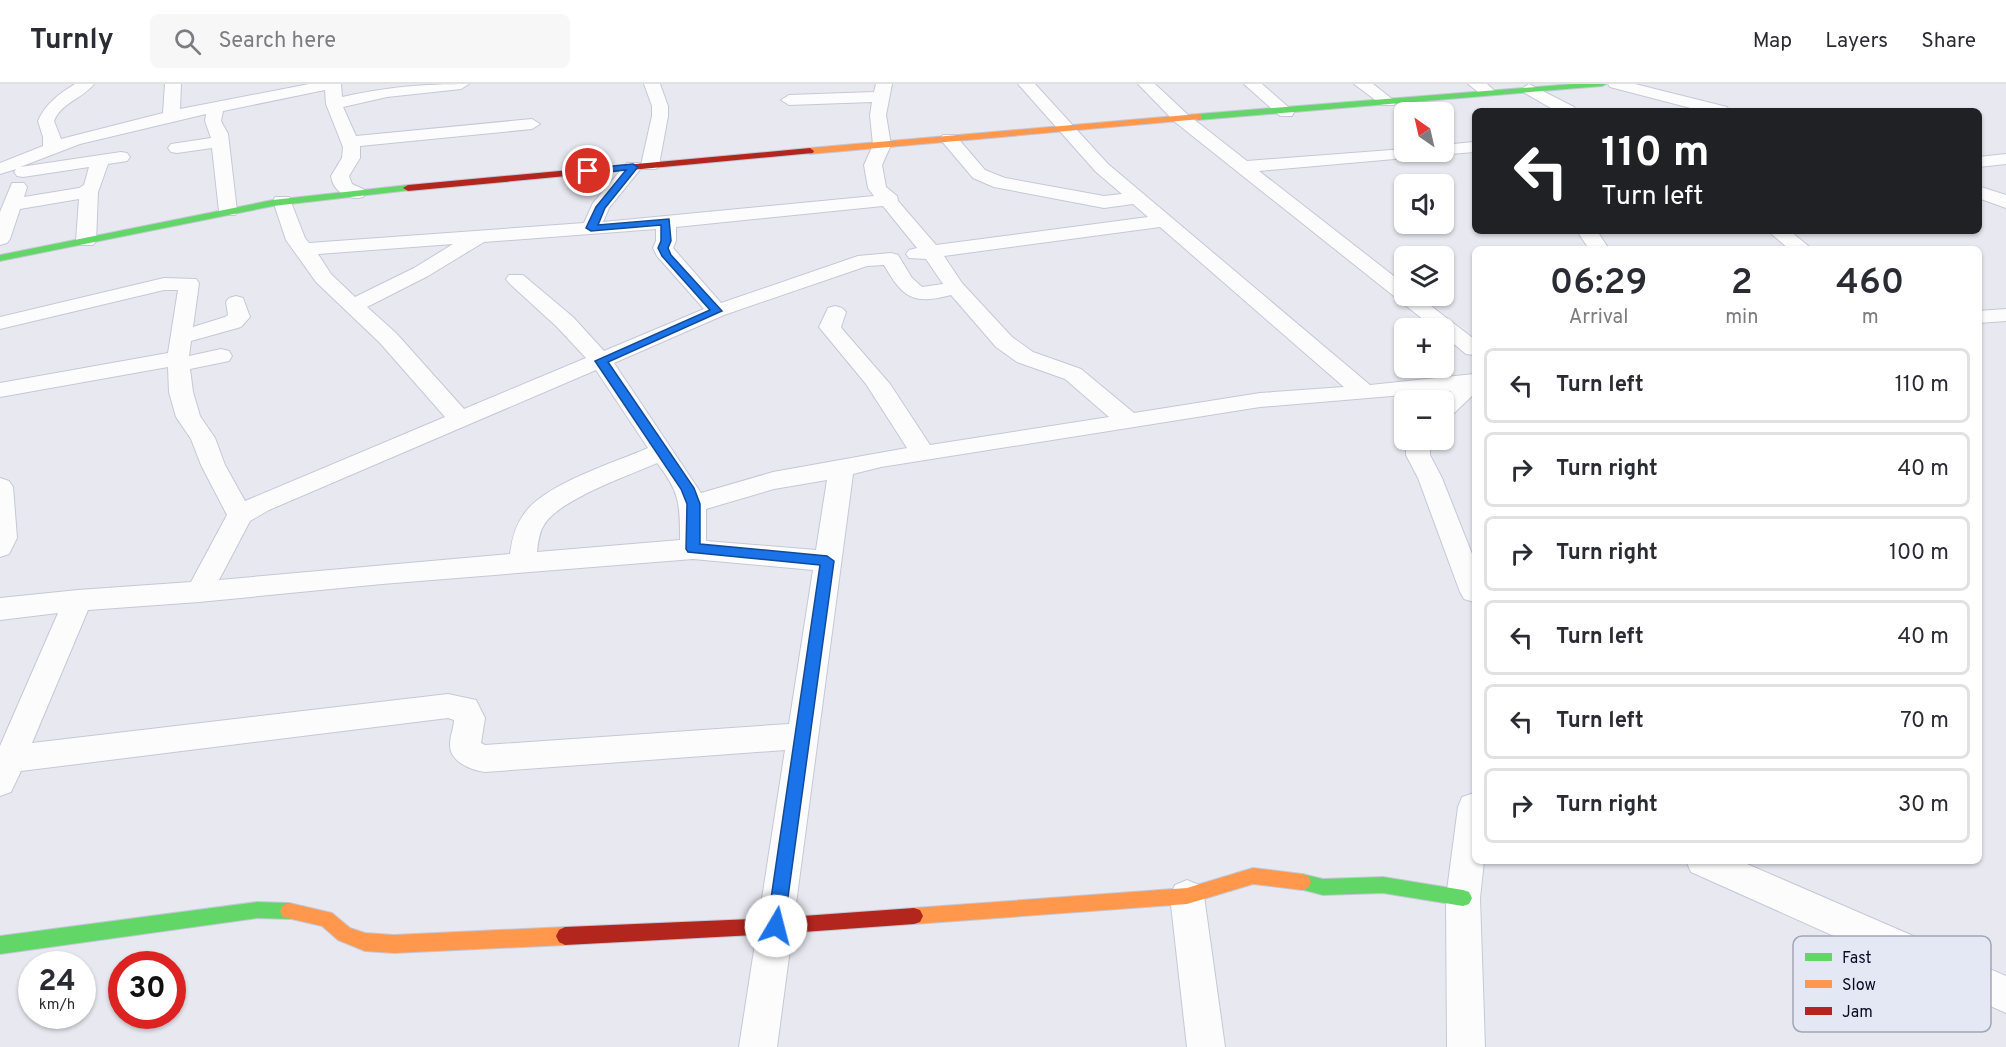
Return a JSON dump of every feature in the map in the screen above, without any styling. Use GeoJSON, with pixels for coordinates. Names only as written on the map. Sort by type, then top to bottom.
{"type":"FeatureCollection","features":[{"type":"Feature","properties":{"kind":"street"},"geometry":{"type":"LineString","coordinates":[[52,150],[52,137],[46,121],[47,116],[57,105],[86,84]]}},
{"type":"Feature","properties":{"kind":"street"},"geometry":{"type":"LineString","coordinates":[[171,116],[173,84]]}},
{"type":"Feature","properties":{"kind":"street"},"geometry":{"type":"LineString","coordinates":[[12,169],[74,140],[171,116],[333,84],[334,104],[350,142],[351,158],[340,177],[341,182],[345,189],[356,193]]}},
{"type":"Feature","properties":{"kind":"street"},"geometry":{"type":"LineString","coordinates":[[334,104],[387,92],[460,84]]}},
{"type":"Feature","properties":{"kind":"street"},"geometry":{"type":"LineString","coordinates":[[591,228],[600,207],[642,166],[660,116],[660,106],[652,84]]}},
{"type":"Feature","properties":{"kind":"street"},"geometry":{"type":"LineString","coordinates":[[1026,84],[1102,168],[1365,392]]}},
{"type":"Feature","properties":{"kind":"street"},"geometry":{"type":"LineString","coordinates":[[1146,84],[1180,118],[1394,286]]}},
{"type":"Feature","properties":{"kind":"street"},"geometry":{"type":"LineString","coordinates":[[1252,84],[1286,112]]}},
{"type":"Feature","properties":{"kind":"street"},"geometry":{"type":"LineString","coordinates":[[1362,84],[1388,102]]}},
{"type":"Feature","properties":{"kind":"street"},"geometry":{"type":"LineString","coordinates":[[0,258],[282,201],[1067,128],[1286,112],[1388,102],[1482,88],[1529,89],[1602,84]]}},
{"type":"Feature","properties":{"kind":"street"},"geometry":{"type":"LineString","coordinates":[[1616,84],[1709,108]]}},
{"type":"Feature","properties":{"kind":"street"},"geometry":{"type":"LineString","coordinates":[[1529,89],[1563,108]]}},
{"type":"Feature","properties":{"kind":"street"},"geometry":{"type":"LineString","coordinates":[[789,100],[883,90],[878,115],[882,145],[873,165],[877,188],[890,200],[955,287],[992,331],[1013,350],[1073,374],[1130,422]]}},
{"type":"Feature","properties":{"kind":"street"},"geometry":{"type":"LineString","coordinates":[[215,108],[213,122],[219,134],[228,211]]}},
{"type":"Feature","properties":{"kind":"street"},"geometry":{"type":"LineString","coordinates":[[350,142],[532,124]]}},
{"type":"Feature","properties":{"kind":"street"},"geometry":{"type":"LineString","coordinates":[[949,139],[979,174],[1000,183],[1104,202],[1137,198]]}},
{"type":"Feature","properties":{"kind":"street"},"geometry":{"type":"LineString","coordinates":[[177,148],[219,142]]}},
{"type":"Feature","properties":{"kind":"street"},"geometry":{"type":"LineString","coordinates":[[1454,149],[1472,147]]}},
{"type":"Feature","properties":{"kind":"street"},"geometry":{"type":"LineString","coordinates":[[1242,167],[1394,155]]}},
{"type":"Feature","properties":{"kind":"street"},"geometry":{"type":"LineString","coordinates":[[12,169],[121,157]]}},
{"type":"Feature","properties":{"kind":"street"},"geometry":{"type":"LineString","coordinates":[[1982,162],[2006,159]]}},
{"type":"Feature","properties":{"kind":"street"},"geometry":{"type":"LineString","coordinates":[[86,241],[89,191],[100,161]]}},
{"type":"Feature","properties":{"kind":"street"},"geometry":{"type":"LineString","coordinates":[[0,239],[13,204],[12,169]]}},
{"type":"Feature","properties":{"kind":"street"},"geometry":{"type":"LineString","coordinates":[[13,204],[89,191]]}},
{"type":"Feature","properties":{"kind":"street"},"geometry":{"type":"LineString","coordinates":[[1982,193],[2006,202]]}},
{"type":"Feature","properties":{"kind":"street"},"geometry":{"type":"LineString","coordinates":[[304,249],[591,228],[890,200]]}},
{"type":"Feature","properties":{"kind":"street"},"geometry":{"type":"LineString","coordinates":[[282,201],[296,240],[323,278],[388,338],[460,418]]}},
{"type":"Feature","properties":{"kind":"street"},"geometry":{"type":"LineString","coordinates":[[666,221],[666,241],[663,248],[667,256],[717,311]]}},
{"type":"Feature","properties":{"kind":"street"},"geometry":{"type":"LineString","coordinates":[[199,592],[240,515],[260,504],[717,311],[865,260],[891,259],[1165,221]]}},
{"type":"Feature","properties":{"kind":"street"},"geometry":{"type":"LineString","coordinates":[[1782,234],[1798,246]]}},
{"type":"Feature","properties":{"kind":"street"},"geometry":{"type":"LineString","coordinates":[[353,306],[421,272],[480,237]]}},
{"type":"Feature","properties":{"kind":"street"},"geometry":{"type":"LineString","coordinates":[[891,259],[909,290],[915,294],[938,292],[955,287]]}},
{"type":"Feature","properties":{"kind":"street"},"geometry":{"type":"LineString","coordinates":[[516,279],[565,322],[601,361],[687,488],[693,504],[693,549]]}},
{"type":"Feature","properties":{"kind":"street"},"geometry":{"type":"LineString","coordinates":[[0,323],[178,282],[189,284],[180,353],[181,392],[188,417],[203,438],[213,465],[240,515]]}},
{"type":"Feature","properties":{"kind":"street"},"geometry":{"type":"LineString","coordinates":[[180,353],[239,317],[236,302]]}},
{"type":"Feature","properties":{"kind":"street"},"geometry":{"type":"LineString","coordinates":[[1419,306],[1472,347]]}},
{"type":"Feature","properties":{"kind":"street"},"geometry":{"type":"LineString","coordinates":[[835,312],[830,327],[834,335],[866,369],[896,408],[923,454]]}},
{"type":"Feature","properties":{"kind":"street"},"geometry":{"type":"LineString","coordinates":[[1982,317],[2006,315]]}},
{"type":"Feature","properties":{"kind":"street"},"geometry":{"type":"LineString","coordinates":[[0,390],[180,353],[221,356]]}},
{"type":"Feature","properties":{"kind":"street"},"geometry":{"type":"LineString","coordinates":[[693,504],[772,481],[841,469],[857,463],[1260,400],[1412,389],[1472,381]]}},
{"type":"Feature","properties":{"kind":"street"},"geometry":{"type":"LineString","coordinates":[[1454,400],[1472,383]]}},
{"type":"Feature","properties":{"kind":"street"},"geometry":{"type":"LineString","coordinates":[[1418,450],[1418,455],[1430,478],[1472,587]]}},
{"type":"Feature","properties":{"kind":"street"},"geometry":{"type":"LineString","coordinates":[[522,564],[527,532],[537,515],[565,496],[662,451]]}},
{"type":"Feature","properties":{"kind":"street"},"geometry":{"type":"LineString","coordinates":[[758,1047],[841,469]]}},
{"type":"Feature","properties":{"kind":"street"},"geometry":{"type":"LineString","coordinates":[[0,487],[1,541]]}},
{"type":"Feature","properties":{"kind":"street"},"geometry":{"type":"LineString","coordinates":[[0,609],[78,600],[199,592],[382,574],[693,549],[827,561]]}},
{"type":"Feature","properties":{"kind":"street"},"geometry":{"type":"LineString","coordinates":[[3,767],[78,600]]}},
{"type":"Feature","properties":{"kind":"street"},"geometry":{"type":"LineString","coordinates":[[3,767],[448,706],[465,709],[470,715],[471,721],[465,746],[468,753],[475,757],[501,758],[802,736]]}},
{"type":"Feature","properties":{"kind":"street"},"geometry":{"type":"LineString","coordinates":[[1466,1047],[1464,898],[1472,825]]}},
{"type":"Feature","properties":{"kind":"street"},"geometry":{"type":"LineString","coordinates":[[1710,864],[1873,936]]}},
{"type":"Feature","properties":{"kind":"street"},"geometry":{"type":"LineString","coordinates":[[0,945],[257,910],[293,911],[326,919],[344,934],[365,942],[394,944],[776,926],[1187,896],[1253,876],[1298,880],[1323,886],[1383,885],[1464,898]]}},
{"type":"Feature","properties":{"kind":"street"},"geometry":{"type":"LineString","coordinates":[[1187,896],[1206,1047]]}},
{"type":"Feature","properties":{"kind":"street"},"geometry":{"type":"LineString","coordinates":[[1991,988],[2006,995]]}},
{"type":"Feature","properties":{"kind":"traffic: fast"},"geometry":{"type":"LineString","coordinates":[[1198,117],[1602,84]]}},
{"type":"Feature","properties":{"kind":"traffic: fast"},"geometry":{"type":"LineString","coordinates":[[0,258],[273,203],[408,188]]}},
{"type":"Feature","properties":{"kind":"traffic: fast"},"geometry":{"type":"LineString","coordinates":[[1302,882],[1323,887],[1383,885],[1463,898]]}},
{"type":"Feature","properties":{"kind":"traffic: fast"},"geometry":{"type":"LineString","coordinates":[[0,945],[257,910],[289,911]]}},
{"type":"Feature","properties":{"kind":"traffic: slow"},"geometry":{"type":"LineString","coordinates":[[810,151],[1198,117]]}},
{"type":"Feature","properties":{"kind":"traffic: slow"},"geometry":{"type":"LineString","coordinates":[[914,916],[1187,896],[1253,876],[1302,882]]}},
{"type":"Feature","properties":{"kind":"traffic: slow"},"geometry":{"type":"LineString","coordinates":[[289,911],[326,919],[344,934],[365,942],[394,944],[565,936]]}},
{"type":"Feature","properties":{"kind":"traffic: jam"},"geometry":{"type":"LineString","coordinates":[[408,188],[810,151]]}},
{"type":"Feature","properties":{"kind":"traffic: jam"},"geometry":{"type":"LineString","coordinates":[[565,936],[775,926],[914,916]]}},
{"type":"Feature","properties":{"kind":"route"},"geometry":{"type":"LineString","coordinates":[[588,171],[633,167],[600,207],[591,228],[666,221],[666,241],[663,248],[667,256],[717,311],[601,361],[687,488],[693,504],[693,549],[827,561],[776,926]]}}]}
